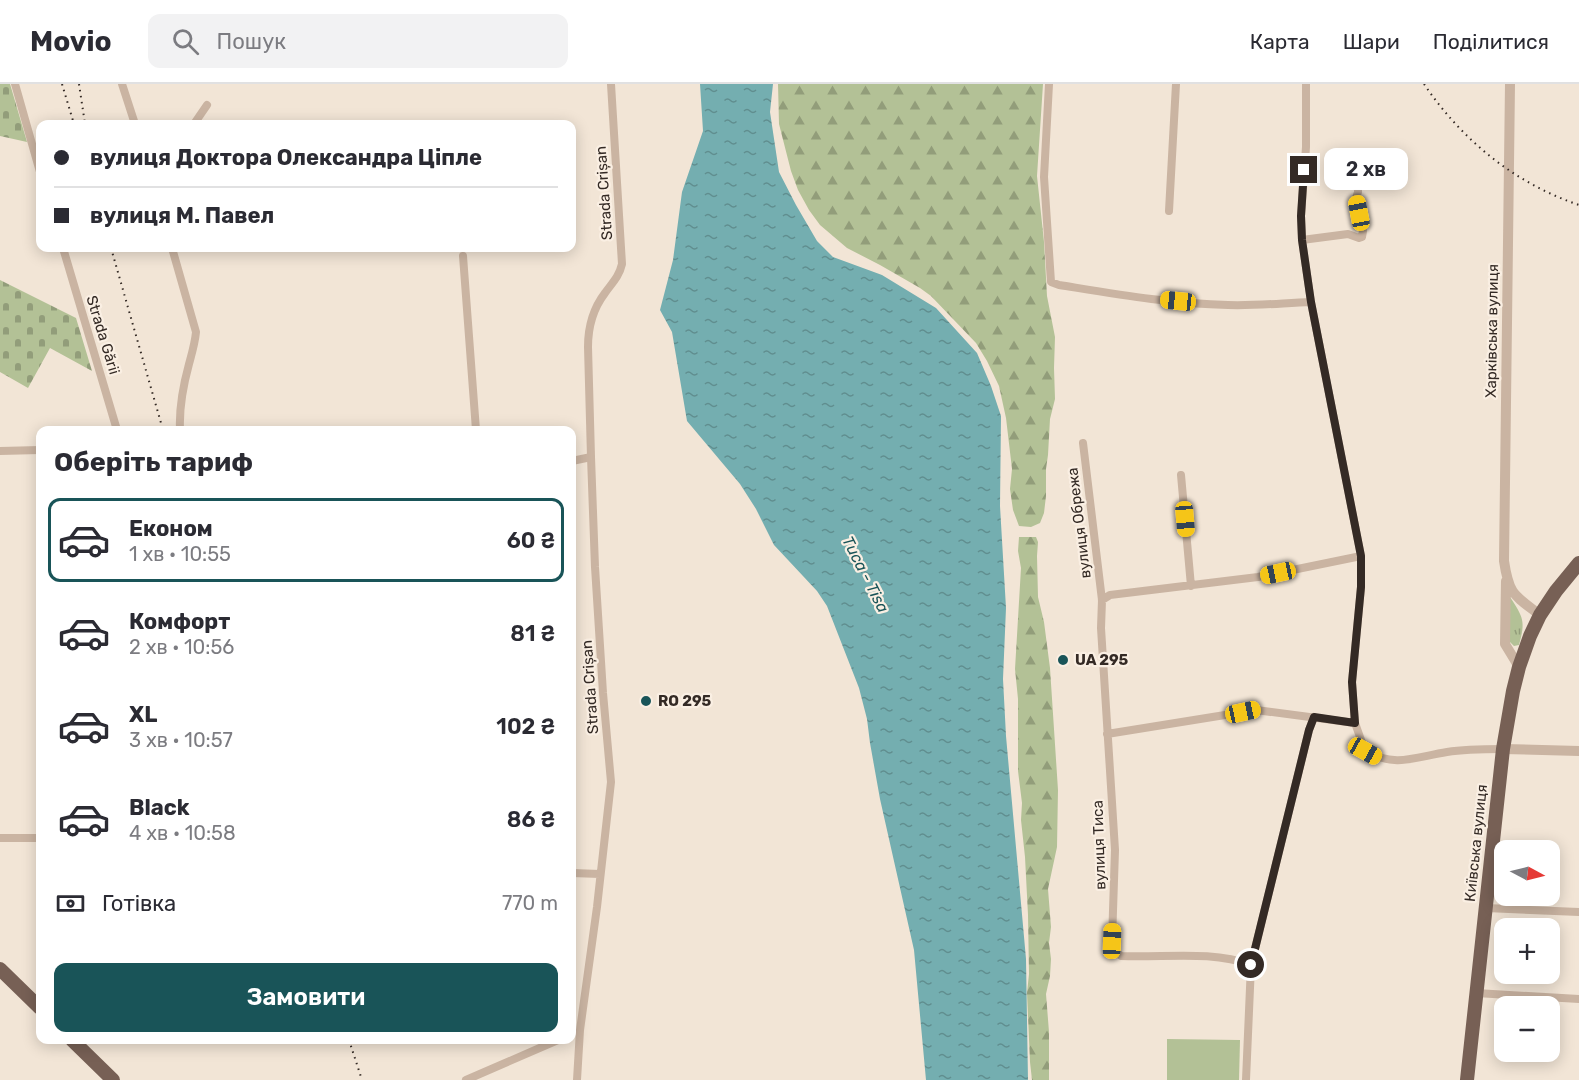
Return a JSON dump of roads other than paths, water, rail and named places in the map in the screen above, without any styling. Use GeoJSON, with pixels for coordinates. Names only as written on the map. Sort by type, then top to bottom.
{"type":"FeatureCollection","features":[{"type":"Feature","properties":{"kind":"main road","name":"Київська вулиця"},"geometry":{"type":"LineString","coordinates":[[1467,1080],[1503,748],[1513,691],[1530,636],[1540,615],[1579,563]]}},
{"type":"Feature","properties":{"kind":"main road"},"geometry":{"type":"LineString","coordinates":[[0,969],[36,1004]]}},
{"type":"Feature","properties":{"kind":"main road"},"geometry":{"type":"LineString","coordinates":[[76,1044],[113,1080]]}},
{"type":"Feature","properties":{"kind":"street"},"geometry":{"type":"LineString","coordinates":[[15,84],[36,158]]}},
{"type":"Feature","properties":{"kind":"street"},"geometry":{"type":"LineString","coordinates":[[122,84],[134,120]]}},
{"type":"Feature","properties":{"kind":"street","name":"Strada Crișan"},"geometry":{"type":"LineString","coordinates":[[577,1080],[576,1032],[609,807],[610,774],[603,693],[591,457],[588,330],[592,316],[616,279],[622,264],[611,84]]}},
{"type":"Feature","properties":{"kind":"street"},"geometry":{"type":"LineString","coordinates":[[1049,84],[1044,177],[1051,282],[1127,296],[1201,304],[1311,302]]}},
{"type":"Feature","properties":{"kind":"street"},"geometry":{"type":"LineString","coordinates":[[1169,211],[1176,84]]}},
{"type":"Feature","properties":{"kind":"street"},"geometry":{"type":"LineString","coordinates":[[1306,84],[1302,240],[1311,302],[1361,556],[1361,587],[1352,682],[1355,723],[1365,751],[1390,760],[1417,759],[1446,752],[1503,748],[1579,751]]}},
{"type":"Feature","properties":{"kind":"street","name":"Харківська вулиця"},"geometry":{"type":"LineString","coordinates":[[1510,84],[1505,644],[1519,667]]}},
{"type":"Feature","properties":{"kind":"street"},"geometry":{"type":"LineString","coordinates":[[197,120],[207,105]]}},
{"type":"Feature","properties":{"kind":"street"},"geometry":{"type":"LineString","coordinates":[[1302,240],[1348,234],[1362,237],[1363,231],[1356,198],[1358,173]]}},
{"type":"Feature","properties":{"kind":"street","name":"Strada Gării"},"geometry":{"type":"LineString","coordinates":[[64,252],[116,426]]}},
{"type":"Feature","properties":{"kind":"street"},"geometry":{"type":"LineString","coordinates":[[173,252],[196,332],[181,401],[180,426]]}},
{"type":"Feature","properties":{"kind":"street"},"geometry":{"type":"LineString","coordinates":[[463,256],[476,426]]}},
{"type":"Feature","properties":{"kind":"street","name":"вулиця Обрежа"},"geometry":{"type":"LineString","coordinates":[[1083,442],[1102,600]]}},
{"type":"Feature","properties":{"kind":"street"},"geometry":{"type":"LineString","coordinates":[[0,451],[36,450]]}},
{"type":"Feature","properties":{"kind":"street"},"geometry":{"type":"LineString","coordinates":[[576,460],[591,457]]}},
{"type":"Feature","properties":{"kind":"street"},"geometry":{"type":"LineString","coordinates":[[1181,475],[1191,586]]}},
{"type":"Feature","properties":{"kind":"street"},"geometry":{"type":"LineString","coordinates":[[1102,600],[1110,595],[1258,577],[1361,556]]}},
{"type":"Feature","properties":{"kind":"street"},"geometry":{"type":"LineString","coordinates":[[1506,578],[1517,598],[1540,615]]}},
{"type":"Feature","properties":{"kind":"street","name":"вулиця Тиса"},"geometry":{"type":"LineString","coordinates":[[1102,600],[1101,628],[1114,850],[1112,941],[1115,951],[1121,956],[1199,956],[1237,960],[1251,965]]}},
{"type":"Feature","properties":{"kind":"street"},"geometry":{"type":"LineString","coordinates":[[1107,734],[1256,710],[1355,723]]}},
{"type":"Feature","properties":{"kind":"street"},"geometry":{"type":"LineString","coordinates":[[1246,1080],[1251,965],[1314,717]]}},
{"type":"Feature","properties":{"kind":"street"},"geometry":{"type":"LineString","coordinates":[[0,838],[36,838]]}},
{"type":"Feature","properties":{"kind":"street"},"geometry":{"type":"LineString","coordinates":[[576,873],[600,874]]}},
{"type":"Feature","properties":{"kind":"street"},"geometry":{"type":"LineString","coordinates":[[1486,908],[1579,912]]}},
{"type":"Feature","properties":{"kind":"street"},"geometry":{"type":"LineString","coordinates":[[1476,993],[1579,999]]}},
{"type":"Feature","properties":{"kind":"street"},"geometry":{"type":"LineString","coordinates":[[466,1080],[549,1044]]}},
{"type":"Feature","properties":{"kind":"water","name":"Тиса - Tisa"},"geometry":{"type":"Polygon","coordinates":[[[700,84],[773,84],[770,112],[779,172],[817,241],[833,257],[882,275],[936,308],[977,353],[1001,416],[1000,506],[1006,608],[1003,679],[1026,959],[1028,1080],[926,1080],[914,950],[880,799],[867,719],[859,688],[827,606],[817,591],[774,545],[756,509],[740,484],[687,421],[672,332],[660,310],[673,260],[682,192],[703,131],[700,84]]]}},
{"type":"Feature","properties":{"kind":"railway"},"geometry":{"type":"LineString","coordinates":[[62,84],[73,120]]}},
{"type":"Feature","properties":{"kind":"railway"},"geometry":{"type":"LineString","coordinates":[[79,84],[84,120]]}},
{"type":"Feature","properties":{"kind":"railway"},"geometry":{"type":"LineString","coordinates":[[1424,84],[1455,123],[1491,157],[1533,185],[1579,205]]}},
{"type":"Feature","properties":{"kind":"railway"},"geometry":{"type":"LineString","coordinates":[[112,252],[162,426]]}},
{"type":"Feature","properties":{"kind":"railway"},"geometry":{"type":"LineString","coordinates":[[350,1044],[362,1080]]}},
{"type":"Feature","properties":{"kind":"place","name":"UA 295"},"geometry":{"type":"Point","coordinates":[1063,660]}},
{"type":"Feature","properties":{"kind":"place","name":"RO 295"},"geometry":{"type":"Point","coordinates":[646,701]}}]}
